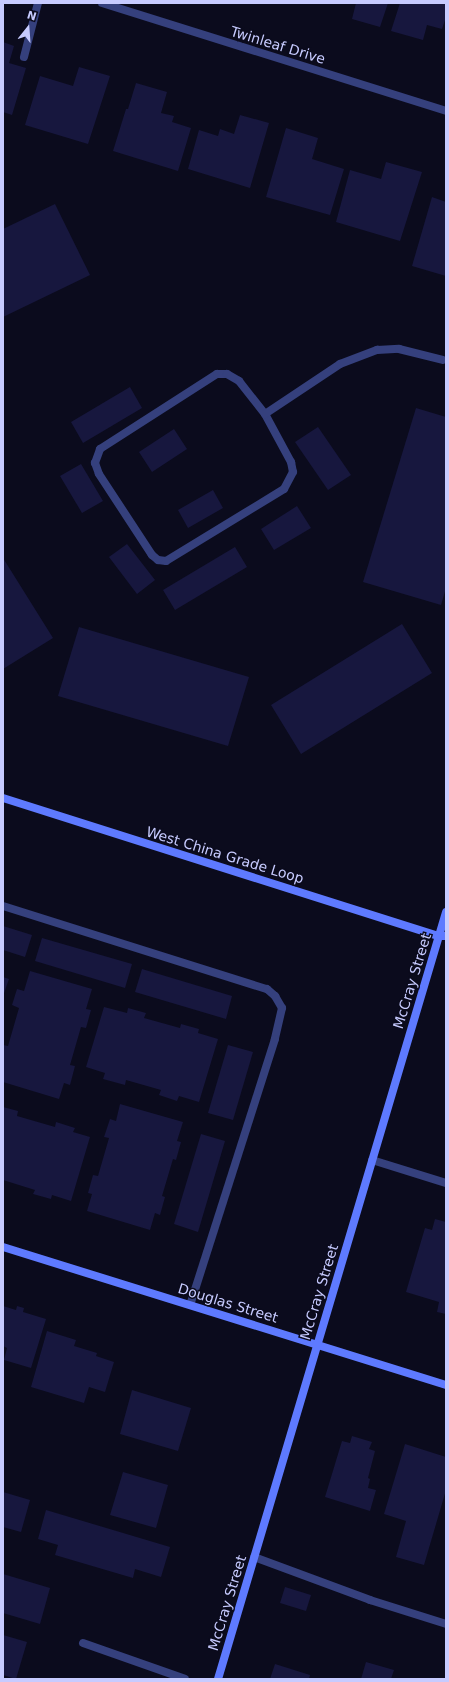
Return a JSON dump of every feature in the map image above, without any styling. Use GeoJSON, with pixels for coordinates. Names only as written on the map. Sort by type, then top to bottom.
{"type":"FeatureCollection","features":[{"type":"Feature","properties":{"kind":"street"},"geometry":{"type":"LineString","coordinates":[[24,57],[38,3]]}},
{"type":"Feature","properties":{"kind":"street","name":"Twinleaf Drive"},"geometry":{"type":"LineString","coordinates":[[102,3],[446,111]]}},
{"type":"Feature","properties":{"kind":"street"},"geometry":{"type":"LineString","coordinates":[[265,414],[340,364],[377,350],[399,349],[445,360]]}},
{"type":"Feature","properties":{"kind":"street"},"geometry":{"type":"LineString","coordinates":[[217,374],[227,374],[239,381],[265,414],[290,462],[293,472],[284,489],[166,561],[158,560],[152,555],[99,474],[95,462],[100,449],[217,374]]}},
{"type":"Feature","properties":{"kind":"street","name":"West China Grade Loop"},"geometry":{"type":"LineString","coordinates":[[3,798],[442,936],[446,942]]}},
{"type":"Feature","properties":{"kind":"street"},"geometry":{"type":"LineString","coordinates":[[3,906],[267,989],[275,996],[282,1008],[275,1038],[190,1305]]}},
{"type":"Feature","properties":{"kind":"street","name":"McCray Street"},"geometry":{"type":"LineString","coordinates":[[218,1679],[372,1160],[442,936],[446,912]]}},
{"type":"Feature","properties":{"kind":"street"},"geometry":{"type":"LineString","coordinates":[[372,1160],[446,1183]]}},
{"type":"Feature","properties":{"kind":"street","name":"Douglas Street"},"geometry":{"type":"LineString","coordinates":[[3,1247],[446,1384]]}},
{"type":"Feature","properties":{"kind":"street"},"geometry":{"type":"LineString","coordinates":[[254,1557],[370,1600],[446,1624]]}},
{"type":"Feature","properties":{"kind":"street"},"geometry":{"type":"LineString","coordinates":[[83,1643],[185,1679]]}},
{"type":"Feature","properties":{"kind":"building"},"geometry":{"type":"Polygon","coordinates":[[[356,3],[388,3],[380,27],[352,19],[356,3]]]}},
{"type":"Feature","properties":{"kind":"building"},"geometry":{"type":"Polygon","coordinates":[[[400,3],[446,3],[446,17],[442,29],[427,25],[423,40],[391,31],[400,3]]]}},
{"type":"Feature","properties":{"kind":"building"},"geometry":{"type":"Polygon","coordinates":[[[3,42],[14,46],[9,63],[26,68],[12,115],[3,112],[3,42]]]}},
{"type":"Feature","properties":{"kind":"building"},"geometry":{"type":"Polygon","coordinates":[[[79,67],[110,76],[88,144],[25,125],[40,76],[73,86],[79,67]]]}},
{"type":"Feature","properties":{"kind":"building"},"geometry":{"type":"Polygon","coordinates":[[[136,83],[167,92],[161,113],[174,116],[172,122],[191,128],[178,171],[113,151],[136,83]]]}},
{"type":"Feature","properties":{"kind":"building"},"geometry":{"type":"Polygon","coordinates":[[[240,115],[269,123],[250,188],[188,169],[199,130],[218,136],[220,129],[234,134],[240,115]]]}},
{"type":"Feature","properties":{"kind":"building"},"geometry":{"type":"Polygon","coordinates":[[[286,128],[318,138],[312,159],[344,169],[330,215],[266,197],[286,128]]]}},
{"type":"Feature","properties":{"kind":"building"},"geometry":{"type":"Polygon","coordinates":[[[386,162],[422,172],[400,241],[336,222],[350,170],[381,179],[386,162]]]}},
{"type":"Feature","properties":{"kind":"building"},"geometry":{"type":"Polygon","coordinates":[[[432,197],[446,202],[446,276],[412,266],[432,197]]]}},
{"type":"Feature","properties":{"kind":"building"},"geometry":{"type":"Polygon","coordinates":[[[55,204],[90,275],[3,317],[3,229],[55,204]]]}},
{"type":"Feature","properties":{"kind":"building"},"geometry":{"type":"Polygon","coordinates":[[[130,387],[142,408],[83,443],[71,422],[130,387]]]}},
{"type":"Feature","properties":{"kind":"building"},"geometry":{"type":"Polygon","coordinates":[[[416,408],[446,417],[446,588],[441,605],[363,582],[416,408]]]}},
{"type":"Feature","properties":{"kind":"building"},"geometry":{"type":"Polygon","coordinates":[[[318,427],[351,475],[328,490],[295,442],[318,427]]]}},
{"type":"Feature","properties":{"kind":"building"},"geometry":{"type":"Polygon","coordinates":[[[174,429],[187,449],[152,472],[139,452],[174,429]]]}},
{"type":"Feature","properties":{"kind":"building"},"geometry":{"type":"Polygon","coordinates":[[[81,464],[103,501],[82,513],[60,476],[81,464]]]}},
{"type":"Feature","properties":{"kind":"building"},"geometry":{"type":"Polygon","coordinates":[[[213,490],[223,508],[188,528],[178,510],[213,490]]]}},
{"type":"Feature","properties":{"kind":"building"},"geometry":{"type":"Polygon","coordinates":[[[297,506],[311,528],[274,550],[261,529],[297,506]]]}},
{"type":"Feature","properties":{"kind":"building"},"geometry":{"type":"Polygon","coordinates":[[[127,544],[155,580],[137,594],[109,557],[127,544]]]}},
{"type":"Feature","properties":{"kind":"building"},"geometry":{"type":"Polygon","coordinates":[[[235,547],[247,567],[175,610],[163,590],[235,547]]]}},
{"type":"Feature","properties":{"kind":"building"},"geometry":{"type":"Polygon","coordinates":[[[3,558],[53,638],[3,669],[3,558]]]}},
{"type":"Feature","properties":{"kind":"building"},"geometry":{"type":"Polygon","coordinates":[[[402,624],[432,673],[301,754],[271,705],[402,624]]]}},
{"type":"Feature","properties":{"kind":"building"},"geometry":{"type":"Polygon","coordinates":[[[79,627],[249,677],[228,746],[58,696],[79,627]]]}},
{"type":"Feature","properties":{"kind":"building"},"geometry":{"type":"Polygon","coordinates":[[[3,926],[32,935],[25,957],[3,950],[3,926]]]}},
{"type":"Feature","properties":{"kind":"building"},"geometry":{"type":"Polygon","coordinates":[[[42,938],[132,964],[125,988],[35,961],[42,938]]]}},
{"type":"Feature","properties":{"kind":"building"},"geometry":{"type":"Polygon","coordinates":[[[142,969],[232,996],[226,1019],[135,992],[142,969]]]}},
{"type":"Feature","properties":{"kind":"building"},"geometry":{"type":"Polygon","coordinates":[[[30,971],[92,989],[86,1009],[91,1010],[86,1028],[81,1027],[70,1065],[75,1066],[70,1085],[64,1083],[59,1099],[3,1082],[3,1045],[8,1046],[19,1008],[12,1005],[17,989],[24,991],[30,971]]]}},
{"type":"Feature","properties":{"kind":"building"},"geometry":{"type":"Polygon","coordinates":[[[3,977],[9,979],[3,996],[3,977]]]}},
{"type":"Feature","properties":{"kind":"building"},"geometry":{"type":"Polygon","coordinates":[[[104,1007],[127,1013],[128,1008],[146,1013],[144,1018],[180,1028],[181,1024],[199,1029],[198,1033],[218,1039],[199,1102],[179,1096],[177,1101],[159,1095],[161,1090],[126,1080],[125,1085],[103,1079],[105,1073],[86,1067],[104,1007]]]}},
{"type":"Feature","properties":{"kind":"building"},"geometry":{"type":"Polygon","coordinates":[[[228,1045],[253,1052],[233,1120],[208,1113],[228,1045]]]}},
{"type":"Feature","properties":{"kind":"building"},"geometry":{"type":"Polygon","coordinates":[[[120,1104],[183,1122],[177,1141],[181,1142],[176,1160],[173,1159],[162,1196],[165,1197],[160,1215],[155,1213],[150,1230],[87,1211],[92,1194],[88,1193],[93,1175],[98,1176],[109,1138],[104,1137],[110,1119],[116,1121],[120,1104]]]}},
{"type":"Feature","properties":{"kind":"building"},"geometry":{"type":"Polygon","coordinates":[[[3,1107],[18,1111],[17,1116],[55,1127],[56,1122],[75,1128],[73,1132],[90,1137],[71,1201],[52,1195],[51,1199],[33,1194],[35,1190],[3,1180],[3,1107]]]}},
{"type":"Feature","properties":{"kind":"building"},"geometry":{"type":"Polygon","coordinates":[[[201,1134],[225,1141],[198,1232],[174,1224],[201,1134]]]}},
{"type":"Feature","properties":{"kind":"building"},"geometry":{"type":"Polygon","coordinates":[[[435,1219],[446,1222],[446,1314],[437,1312],[439,1302],[406,1292],[425,1228],[432,1230],[435,1219]]]}},
{"type":"Feature","properties":{"kind":"building"},"geometry":{"type":"Polygon","coordinates":[[[3,1306],[16,1310],[17,1306],[24,1308],[23,1312],[46,1319],[31,1368],[4,1360],[7,1348],[3,1346],[3,1306]]]}},
{"type":"Feature","properties":{"kind":"building"},"geometry":{"type":"Polygon","coordinates":[[[47,1331],[76,1340],[74,1346],[97,1353],[96,1356],[114,1362],[105,1392],[89,1387],[84,1403],[31,1387],[47,1331]]]}},
{"type":"Feature","properties":{"kind":"building"},"geometry":{"type":"Polygon","coordinates":[[[132,1390],[191,1408],[178,1451],[120,1434],[132,1390]]]}},
{"type":"Feature","properties":{"kind":"building"},"geometry":{"type":"Polygon","coordinates":[[[352,1436],[372,1442],[369,1449],[375,1451],[368,1478],[370,1479],[368,1488],[376,1490],[370,1511],[325,1497],[342,1441],[350,1443],[352,1436]]]}},
{"type":"Feature","properties":{"kind":"building"},"geometry":{"type":"Polygon","coordinates":[[[405,1444],[446,1457],[446,1490],[424,1565],[396,1557],[406,1521],[384,1514],[405,1444]]]}},
{"type":"Feature","properties":{"kind":"building"},"geometry":{"type":"Polygon","coordinates":[[[123,1472],[168,1485],[156,1528],[110,1515],[123,1472]]]}},
{"type":"Feature","properties":{"kind":"building"},"geometry":{"type":"Polygon","coordinates":[[[3,1492],[30,1500],[21,1532],[3,1527],[3,1492]]]}},
{"type":"Feature","properties":{"kind":"building"},"geometry":{"type":"Polygon","coordinates":[[[46,1510],[170,1547],[161,1577],[135,1569],[133,1578],[55,1555],[58,1545],[38,1539],[46,1510]]]}},
{"type":"Feature","properties":{"kind":"building"},"geometry":{"type":"Polygon","coordinates":[[[3,1574],[50,1588],[40,1624],[3,1613],[3,1574]]]}},
{"type":"Feature","properties":{"kind":"building"},"geometry":{"type":"Polygon","coordinates":[[[285,1587],[311,1595],[306,1611],[280,1603],[285,1587]]]}},
{"type":"Feature","properties":{"kind":"building"},"geometry":{"type":"Polygon","coordinates":[[[3,1635],[27,1642],[16,1679],[3,1675],[3,1635]]]}},
{"type":"Feature","properties":{"kind":"building"},"geometry":{"type":"Polygon","coordinates":[[[366,1662],[394,1670],[391,1679],[361,1679],[366,1662]]]}},
{"type":"Feature","properties":{"kind":"building"},"geometry":{"type":"Polygon","coordinates":[[[275,1664],[310,1675],[309,1679],[270,1679],[275,1664]]]}}]}
